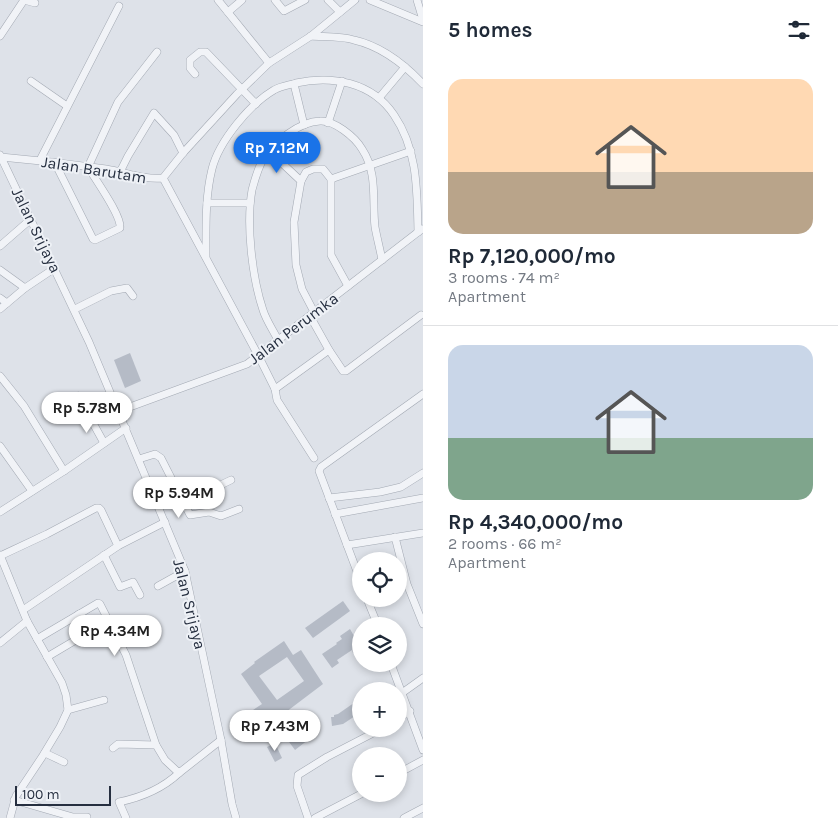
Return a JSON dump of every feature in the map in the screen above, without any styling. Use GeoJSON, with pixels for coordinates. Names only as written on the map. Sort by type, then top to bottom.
{"type":"FeatureCollection","features":[{"type":"Feature","properties":{"kind":"street"},"geometry":{"type":"LineString","coordinates":[[0,36],[24,0],[35,3]]}},
{"type":"Feature","properties":{"kind":"street"},"geometry":{"type":"LineString","coordinates":[[218,0],[269,63]]}},
{"type":"Feature","properties":{"kind":"street"},"geometry":{"type":"LineString","coordinates":[[228,12],[242,0]]}},
{"type":"Feature","properties":{"kind":"street"},"geometry":{"type":"LineString","coordinates":[[275,0],[284,12],[305,0]]}},
{"type":"Feature","properties":{"kind":"street"},"geometry":{"type":"LineString","coordinates":[[328,0],[340,12]]}},
{"type":"Feature","properties":{"kind":"street","name":"Jalan Barutam"},"geometry":{"type":"LineString","coordinates":[[1,156],[88,167],[154,179],[163,178],[183,153],[242,89],[269,63],[311,36],[355,0]]}},
{"type":"Feature","properties":{"kind":"street"},"geometry":{"type":"LineString","coordinates":[[370,0],[423,21]]}},
{"type":"Feature","properties":{"kind":"street"},"geometry":{"type":"LineString","coordinates":[[417,0],[423,21]]}},
{"type":"Feature","properties":{"kind":"street"},"geometry":{"type":"LineString","coordinates":[[40,160],[119,6]]}},
{"type":"Feature","properties":{"kind":"street"},"geometry":{"type":"LineString","coordinates":[[311,36],[352,39],[370,44],[405,67],[423,84]]}},
{"type":"Feature","properties":{"kind":"street"},"geometry":{"type":"LineString","coordinates":[[55,164],[93,239],[95,240],[120,228],[108,199],[88,167],[118,102],[157,52]]}},
{"type":"Feature","properties":{"kind":"street"},"geometry":{"type":"LineString","coordinates":[[195,74],[190,68],[190,60],[200,52],[206,52],[256,104]]}},
{"type":"Feature","properties":{"kind":"street"},"geometry":{"type":"LineString","coordinates":[[379,98],[405,67]]}},
{"type":"Feature","properties":{"kind":"street"},"geometry":{"type":"LineString","coordinates":[[206,256],[207,203],[212,168],[220,148],[234,128],[256,104],[275,89],[318,80],[342,81],[362,87],[379,98],[393,113],[403,130],[411,150],[416,176],[421,230]]}},
{"type":"Feature","properties":{"kind":"street"},"geometry":{"type":"LineString","coordinates":[[31,81],[67,106]]}},
{"type":"Feature","properties":{"kind":"street"},"geometry":{"type":"LineString","coordinates":[[328,122],[342,81]]}},
{"type":"Feature","properties":{"kind":"street"},"geometry":{"type":"LineString","coordinates":[[294,84],[304,125]]}},
{"type":"Feature","properties":{"kind":"street"},"geometry":{"type":"LineString","coordinates":[[120,172],[154,113],[174,135],[183,153]]}},
{"type":"Feature","properties":{"kind":"street"},"geometry":{"type":"LineString","coordinates":[[278,340],[264,312],[255,282],[250,203],[257,174],[263,160],[269,151],[288,135],[304,125],[320,121],[328,122],[341,128],[351,136],[363,150],[373,177],[375,226],[382,260]]}},
{"type":"Feature","properties":{"kind":"street"},"geometry":{"type":"LineString","coordinates":[[331,180],[411,150]]}},
{"type":"Feature","properties":{"kind":"street"},"geometry":{"type":"LineString","coordinates":[[269,151],[301,181]]}},
{"type":"Feature","properties":{"kind":"street","name":"Jalan Srijaya"},"geometry":{"type":"LineString","coordinates":[[1,156],[75,309],[120,411],[185,571],[236,818]]}},
{"type":"Feature","properties":{"kind":"street"},"geometry":{"type":"LineString","coordinates":[[348,286],[331,255],[331,180],[326,171],[320,168],[313,169],[306,172],[301,181],[294,222],[296,265],[302,289],[312,314],[329,350],[343,371],[346,371],[421,315]]}},
{"type":"Feature","properties":{"kind":"street"},"geometry":{"type":"LineString","coordinates":[[163,178],[258,355],[275,389],[277,400],[314,458]]}},
{"type":"Feature","properties":{"kind":"street"},"geometry":{"type":"LineString","coordinates":[[207,203],[250,203]]}},
{"type":"Feature","properties":{"kind":"street"},"geometry":{"type":"LineString","coordinates":[[0,246],[31,219]]}},
{"type":"Feature","properties":{"kind":"street","name":"Jalan Perumka"},"geometry":{"type":"LineString","coordinates":[[120,411],[247,364],[421,230]]}},
{"type":"Feature","properties":{"kind":"street"},"geometry":{"type":"LineString","coordinates":[[0,309],[55,268]]}},
{"type":"Feature","properties":{"kind":"street"},"geometry":{"type":"LineString","coordinates":[[0,270],[26,288]]}},
{"type":"Feature","properties":{"kind":"street"},"geometry":{"type":"LineString","coordinates":[[75,309],[118,289],[127,288],[133,296]]}},
{"type":"Feature","properties":{"kind":"street"},"geometry":{"type":"LineString","coordinates":[[0,298],[7,303]]}},
{"type":"Feature","properties":{"kind":"street"},"geometry":{"type":"LineString","coordinates":[[275,389],[329,350]]}},
{"type":"Feature","properties":{"kind":"street"},"geometry":{"type":"LineString","coordinates":[[0,376],[24,406],[64,471]]}},
{"type":"Feature","properties":{"kind":"street"},"geometry":{"type":"LineString","coordinates":[[352,558],[319,472],[321,467],[423,394]]}},
{"type":"Feature","properties":{"kind":"street"},"geometry":{"type":"LineString","coordinates":[[78,396],[104,442]]}},
{"type":"Feature","properties":{"kind":"street"},"geometry":{"type":"LineString","coordinates":[[416,399],[423,405]]}},
{"type":"Feature","properties":{"kind":"street"},"geometry":{"type":"LineString","coordinates":[[0,512],[126,428]]}},
{"type":"Feature","properties":{"kind":"street"},"geometry":{"type":"LineString","coordinates":[[0,446],[32,491]]}},
{"type":"Feature","properties":{"kind":"street"},"geometry":{"type":"LineString","coordinates":[[139,459],[151,455],[158,456],[187,511],[191,515],[207,512],[221,516],[239,509]]}},
{"type":"Feature","properties":{"kind":"street"},"geometry":{"type":"LineString","coordinates":[[329,498],[401,488],[423,473]]}},
{"type":"Feature","properties":{"kind":"street"},"geometry":{"type":"LineString","coordinates":[[183,503],[230,480]]}},
{"type":"Feature","properties":{"kind":"street"},"geometry":{"type":"LineString","coordinates":[[335,514],[423,498]]}},
{"type":"Feature","properties":{"kind":"street"},"geometry":{"type":"LineString","coordinates":[[10,818],[14,800],[45,753],[68,710],[62,683],[27,621],[0,556],[96,508],[101,510],[118,546]]}},
{"type":"Feature","properties":{"kind":"street"},"geometry":{"type":"LineString","coordinates":[[23,610],[118,546],[165,522]]}},
{"type":"Feature","properties":{"kind":"street"},"geometry":{"type":"LineString","coordinates":[[347,545],[423,534]]}},
{"type":"Feature","properties":{"kind":"street"},"geometry":{"type":"LineString","coordinates":[[395,537],[407,584],[423,624]]}},
{"type":"Feature","properties":{"kind":"street"},"geometry":{"type":"LineString","coordinates":[[104,555],[120,587],[133,582],[140,595]]}},
{"type":"Feature","properties":{"kind":"street"},"geometry":{"type":"LineString","coordinates":[[158,586],[185,571]]}},
{"type":"Feature","properties":{"kind":"street"},"geometry":{"type":"LineString","coordinates":[[37,639],[98,603],[100,604],[126,656],[156,745],[165,760],[179,773]]}},
{"type":"Feature","properties":{"kind":"street"},"geometry":{"type":"LineString","coordinates":[[79,614],[92,636]]}},
{"type":"Feature","properties":{"kind":"street"},"geometry":{"type":"LineString","coordinates":[[0,643],[27,621]]}},
{"type":"Feature","properties":{"kind":"street"},"geometry":{"type":"LineString","coordinates":[[47,657],[74,641]]}},
{"type":"Feature","properties":{"kind":"street"},"geometry":{"type":"LineString","coordinates":[[407,690],[423,678]]}},
{"type":"Feature","properties":{"kind":"street"},"geometry":{"type":"LineString","coordinates":[[68,710],[104,700]]}},
{"type":"Feature","properties":{"kind":"street"},"geometry":{"type":"LineString","coordinates":[[407,705],[423,750]]}},
{"type":"Feature","properties":{"kind":"street"},"geometry":{"type":"LineString","coordinates":[[308,818],[298,786],[298,774],[365,737]]}},
{"type":"Feature","properties":{"kind":"street"},"geometry":{"type":"LineString","coordinates":[[126,818],[120,802],[156,790],[167,784],[221,740]]}},
{"type":"Feature","properties":{"kind":"street"},"geometry":{"type":"LineString","coordinates":[[113,748],[118,744],[156,745]]}},
{"type":"Feature","properties":{"kind":"street"},"geometry":{"type":"LineString","coordinates":[[45,753],[64,762]]}},
{"type":"Feature","properties":{"kind":"street"},"geometry":{"type":"LineString","coordinates":[[407,769],[423,760]]}},
{"type":"Feature","properties":{"kind":"street"},"geometry":{"type":"LineString","coordinates":[[316,818],[352,799]]}},
{"type":"Feature","properties":{"kind":"street"},"geometry":{"type":"LineString","coordinates":[[14,800],[73,817],[86,817]]}},
{"type":"Feature","properties":{"kind":"street"},"geometry":{"type":"LineString","coordinates":[[404,818],[423,808]]}},
{"type":"Feature","properties":{"kind":"building"},"geometry":{"type":"Polygon","coordinates":[[[130,353],[141,381],[125,388],[114,360],[130,353]]]}},
{"type":"Feature","properties":{"kind":"building"},"geometry":{"type":"Polygon","coordinates":[[[343,601],[350,611],[313,638],[305,628],[343,601]]]}},
{"type":"Feature","properties":{"kind":"building"},"geometry":{"type":"Polygon","coordinates":[[[350,629],[352,632],[352,650],[337,660],[339,663],[332,668],[322,654],[342,639],[340,636],[350,629]]]}},
{"type":"Feature","properties":{"kind":"building"},"geometry":{"type":"Polygon","coordinates":[[[284,641],[293,655],[301,650],[323,684],[286,712],[294,723],[303,715],[317,733],[295,750],[278,727],[263,737],[258,731],[255,734],[246,721],[250,718],[247,714],[262,704],[241,674],[254,662],[284,641]],[[287,657],[259,676],[277,700],[304,681],[287,657]]]}},
{"type":"Feature","properties":{"kind":"building"},"geometry":{"type":"Polygon","coordinates":[[[352,704],[352,718],[343,724],[332,726],[331,717],[352,704]]]}},
{"type":"Feature","properties":{"kind":"building"},"geometry":{"type":"Polygon","coordinates":[[[275,743],[282,758],[275,762],[267,747],[275,743]]]}}]}
